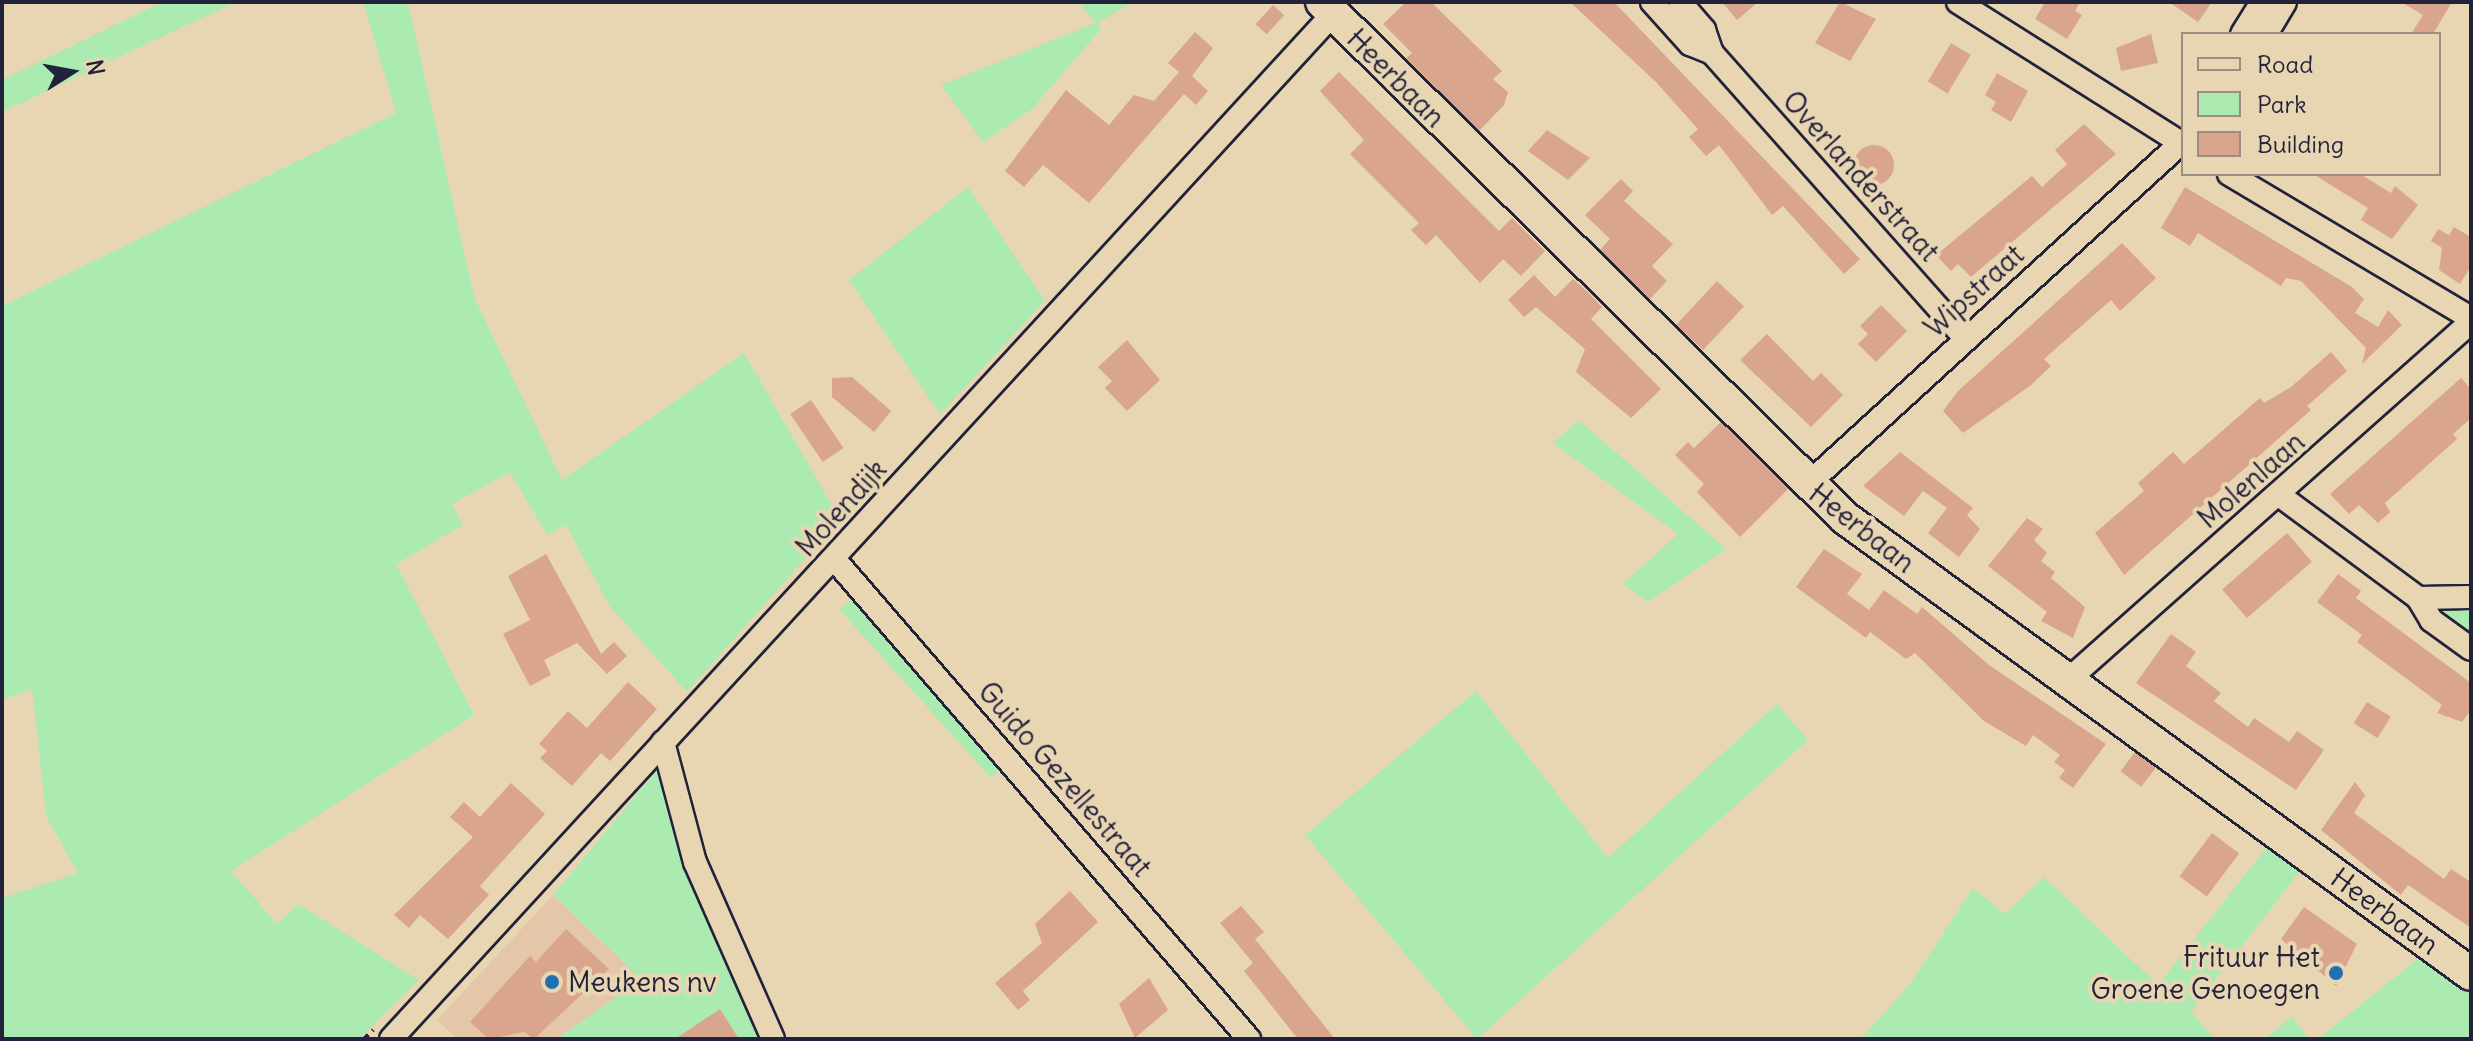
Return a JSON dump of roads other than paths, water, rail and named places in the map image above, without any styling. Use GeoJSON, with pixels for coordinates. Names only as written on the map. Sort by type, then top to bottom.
{"type":"FeatureCollection","features":[{"type":"Feature","properties":{"kind":"street","name":"Overlanderstraat"},"geometry":{"type":"LineString","coordinates":[[1652,2],[1690,44],[1712,53]]}},
{"type":"Feature","properties":{"kind":"street","name":"Overlanderstraat"},"geometry":{"type":"LineString","coordinates":[[1680,2],[1704,30],[1712,53],[1965,338]]}},
{"type":"Feature","properties":{"kind":"street"},"geometry":{"type":"LineString","coordinates":[[1958,2],[2181,139]]}},
{"type":"Feature","properties":{"kind":"street"},"geometry":{"type":"LineString","coordinates":[[2243,32],[2262,2]]}},
{"type":"Feature","properties":{"kind":"street"},"geometry":{"type":"LineString","coordinates":[[2267,32],[2285,2]]}},
{"type":"Feature","properties":{"kind":"street","name":"Heerbaan"},"geometry":{"type":"LineString","coordinates":[[1327,8],[1807,485],[2471,974]]}},
{"type":"Feature","properties":{"kind":"street","name":"Molendijk"},"geometry":{"type":"LineString","coordinates":[[391,1039],[663,742],[835,560],[1327,8]]}},
{"type":"Feature","properties":{"kind":"street","name":"Wipstraat"},"geometry":{"type":"LineString","coordinates":[[1807,485],[2181,139]]}},
{"type":"Feature","properties":{"kind":"street"},"geometry":{"type":"LineString","coordinates":[[2232,176],[2471,320]]}},
{"type":"Feature","properties":{"kind":"street","name":"Molenlaan"},"geometry":{"type":"LineString","coordinates":[[2068,680],[2279,495],[2471,320]]}},
{"type":"Feature","properties":{"kind":"street"},"geometry":{"type":"LineString","coordinates":[[2279,495],[2418,598],[2431,620],[2471,649]]}},
{"type":"Feature","properties":{"kind":"street","name":"Guido Gezellestraat"},"geometry":{"type":"LineString","coordinates":[[835,560],[1249,1039]]}},
{"type":"Feature","properties":{"kind":"street"},"geometry":{"type":"LineString","coordinates":[[2418,598],[2471,597]]}},
{"type":"Feature","properties":{"kind":"street"},"geometry":{"type":"LineString","coordinates":[[663,742],[695,862],[773,1039]]}},
{"type":"Feature","properties":{"kind":"place","name":"Frituur Het Groene Genoegen"},"geometry":{"type":"Point","coordinates":[2336,973]}},
{"type":"Feature","properties":{"kind":"place","name":"Meukens nv"},"geometry":{"type":"Point","coordinates":[552,982]}}]}
